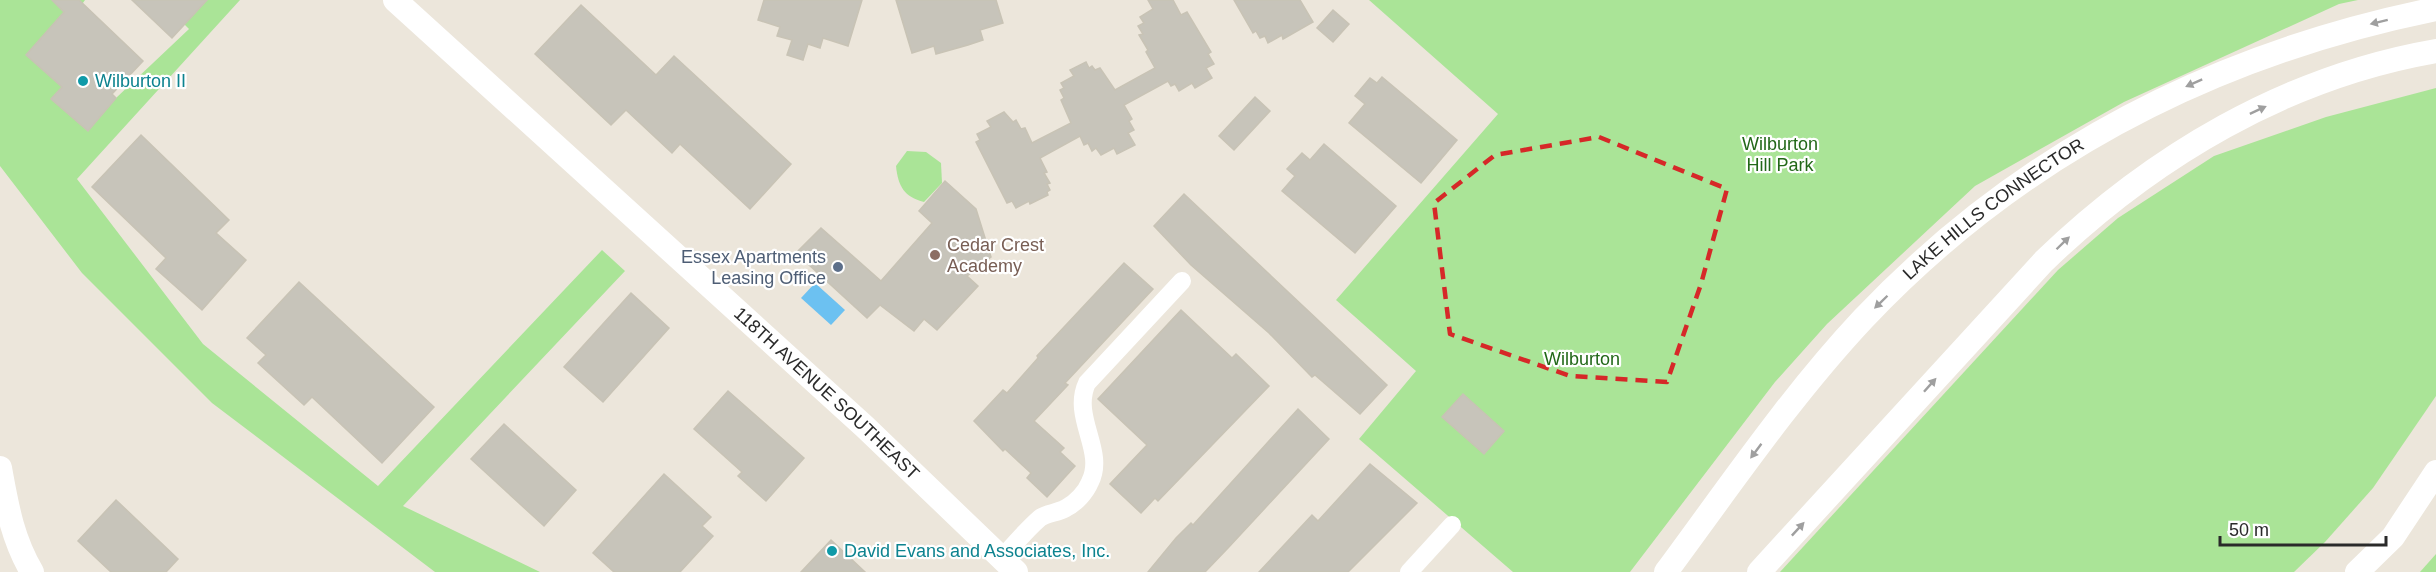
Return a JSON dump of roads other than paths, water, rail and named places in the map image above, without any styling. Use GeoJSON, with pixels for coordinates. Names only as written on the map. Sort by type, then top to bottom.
{"type":"FeatureCollection","features":[{"type":"Feature","properties":{"kind":"main road","name":"118TH AVENUE SOUTHEAST"},"geometry":{"type":"LineString","coordinates":[[395,0],[865,427],[1009,565]]}},
{"type":"Feature","properties":{"kind":"main road","name":"LAKE HILLS CONNECTOR"},"geometry":{"type":"LineString","coordinates":[[1666,572],[1794,400],[1863,319],[1928,256],[2003,196],[2090,138],[2156,101],[2200,80],[2298,44],[2436,9]]}},
{"type":"Feature","properties":{"kind":"main road"},"geometry":{"type":"LineString","coordinates":[[1758,572],[2044,261],[2086,220],[2127,187],[2187,147],[2280,99],[2342,75],[2399,57],[2434,52]]}},
{"type":"Feature","properties":{"kind":"main road"},"geometry":{"type":"LineString","coordinates":[[0,468],[9,522],[17,546],[32,572]]}},
{"type":"Feature","properties":{"kind":"main road"},"geometry":{"type":"LineString","coordinates":[[2357,572],[2393,537],[2436,472]]}},
{"type":"Feature","properties":{"kind":"main road"},"geometry":{"type":"LineString","coordinates":[[0,550],[23,572]]}},
{"type":"Feature","properties":{"kind":"street"},"geometry":{"type":"LineString","coordinates":[[1009,565],[1041,517],[1066,508],[1082,495],[1091,481],[1095,465],[1081,396],[1087,383],[1182,281]]}},
{"type":"Feature","properties":{"kind":"street"},"geometry":{"type":"LineString","coordinates":[[1409,572],[1452,525]]}},
{"type":"Feature","properties":{"kind":"water"},"geometry":{"type":"Polygon","coordinates":[[[815,283],[845,310],[831,325],[801,298],[815,283]]]}},
{"type":"Feature","properties":{"kind":"place","name":"Wilburton II"},"geometry":{"type":"Point","coordinates":[83,81]}},
{"type":"Feature","properties":{"kind":"place","name":"Cedar Crest Academy"},"geometry":{"type":"Point","coordinates":[935,255]}},
{"type":"Feature","properties":{"kind":"place","name":"Essex Apartments Leasing Office"},"geometry":{"type":"Point","coordinates":[838,267]}},
{"type":"Feature","properties":{"kind":"place","name":"David Evans and Associates, Inc."},"geometry":{"type":"Point","coordinates":[832,551]}},
{"type":"Feature","properties":{"kind":"park label","name":"Wilburton Hill Park"},"geometry":{"type":"Point","coordinates":[1780,154]}},
{"type":"Feature","properties":{"kind":"park label","name":"Wilburton"},"geometry":{"type":"Point","coordinates":[1582,359]}}]}
